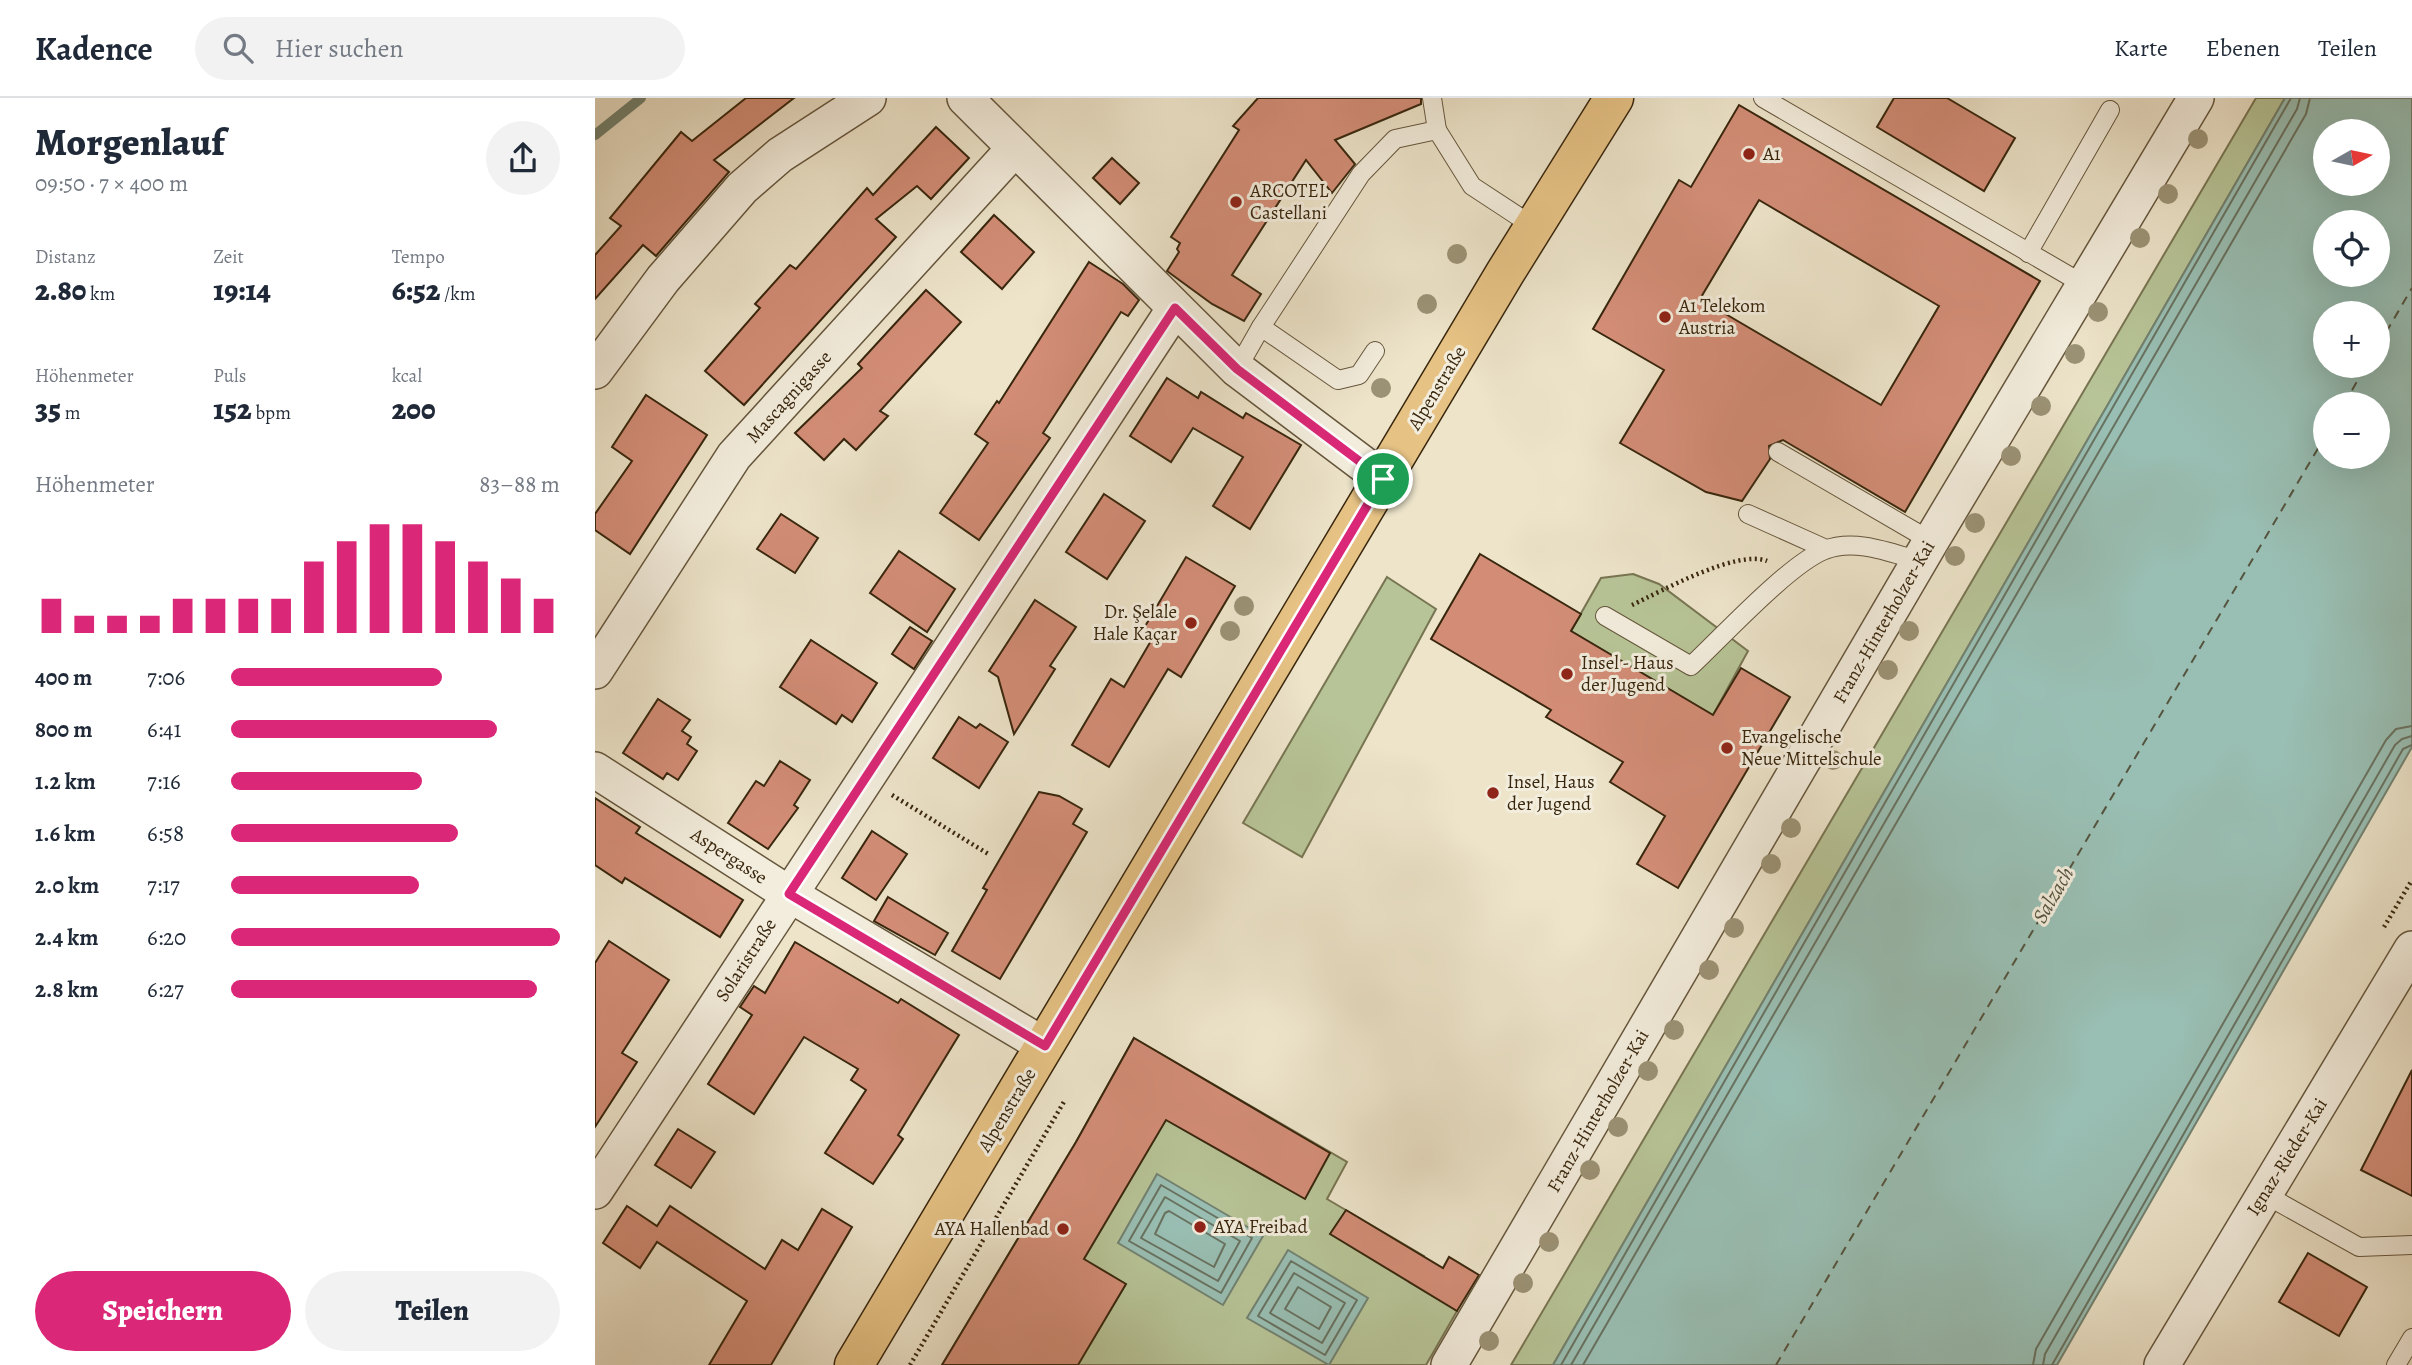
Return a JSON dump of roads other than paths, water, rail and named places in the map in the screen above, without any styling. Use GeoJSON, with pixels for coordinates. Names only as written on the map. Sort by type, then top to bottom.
{"type":"FeatureCollection","features":[{"type":"Feature","properties":{"kind":"main road","name":"Alpenstraße"},"geometry":{"type":"LineString","coordinates":[[854,1365],[1533,226],[1614,98]]}},
{"type":"Feature","properties":{"kind":"street"},"geometry":{"type":"LineString","coordinates":[[595,371],[663,279],[742,188],[780,155],[868,98]]}},
{"type":"Feature","properties":{"kind":"street"},"geometry":{"type":"LineString","coordinates":[[965,98],[1084,213],[1237,369],[1383,479]]}},
{"type":"Feature","properties":{"kind":"street","name":"Franz-Hinterholzer-Kai"},"geometry":{"type":"LineString","coordinates":[[1449,1365],[2083,284],[2196,98]]}},
{"type":"Feature","properties":{"kind":"street","name":"Mascagnigasse"},"geometry":{"type":"LineString","coordinates":[[595,671],[734,456],[1015,148]]}},
{"type":"Feature","properties":{"kind":"street","name":"Solaristraße"},"geometry":{"type":"LineString","coordinates":[[595,1191],[1175,308]]}},
{"type":"Feature","properties":{"kind":"street","name":"Aspergasse"},"geometry":{"type":"LineString","coordinates":[[595,770],[789,894],[1045,1046]]}},
{"type":"Feature","properties":{"kind":"street","name":"Ignaz-Rieder-Kai"},"geometry":{"type":"LineString","coordinates":[[2162,1365],[2412,949]]}},
{"type":"Feature","properties":{"kind":"lane"},"geometry":{"type":"LineString","coordinates":[[1432,98],[1437,130],[1472,186],[1533,226]]}},
{"type":"Feature","properties":{"kind":"lane"},"geometry":{"type":"LineString","coordinates":[[1763,98],[2083,284]]}},
{"type":"Feature","properties":{"kind":"lane"},"geometry":{"type":"LineString","coordinates":[[2028,253],[2111,110]]}},
{"type":"Feature","properties":{"kind":"lane"},"geometry":{"type":"LineString","coordinates":[[1237,369],[1261,327],[1361,174],[1395,139],[1437,130]]}},
{"type":"Feature","properties":{"kind":"lane"},"geometry":{"type":"LineString","coordinates":[[1261,327],[1338,380],[1359,375],[1375,351]]}},
{"type":"Feature","properties":{"kind":"lane"},"geometry":{"type":"LineString","coordinates":[[1778,453],[1926,551]]}},
{"type":"Feature","properties":{"kind":"lane"},"geometry":{"type":"LineString","coordinates":[[1748,514],[1826,549],[1868,546],[1926,551]]}},
{"type":"Feature","properties":{"kind":"lane"},"geometry":{"type":"LineString","coordinates":[[1605,616],[1691,666],[1793,571],[1826,549]]}},
{"type":"Feature","properties":{"kind":"lane"},"geometry":{"type":"LineString","coordinates":[[2264,1194],[2359,1247],[2412,1245]]}},
{"type":"Feature","properties":{"kind":"lane"},"geometry":{"type":"LineString","coordinates":[[2396,1365],[2412,1338]]}},
{"type":"Feature","properties":{"kind":"water","name":"Salzach"},"geometry":{"type":"Polygon","coordinates":[[[2285,98],[2412,98],[2412,747],[2057,1365],[1553,1365],[2285,98]]]}},
{"type":"Feature","properties":{"kind":"water"},"geometry":{"type":"Polygon","coordinates":[[[1157,1174],[1263,1236],[1223,1305],[1118,1243],[1157,1174]]]}},
{"type":"Feature","properties":{"kind":"water"},"geometry":{"type":"Polygon","coordinates":[[[1288,1250],[1368,1298],[1329,1365],[1247,1318],[1288,1250]]]}},
{"type":"Feature","properties":{"kind":"waterway"},"geometry":{"type":"LineString","coordinates":[[595,135],[641,98]]}},
{"type":"Feature","properties":{"kind":"place","name":"A1"},"geometry":{"type":"Point","coordinates":[1749,154]}},
{"type":"Feature","properties":{"kind":"place","name":"ARCOTEL Castellani"},"geometry":{"type":"Point","coordinates":[1236,202]}},
{"type":"Feature","properties":{"kind":"place","name":"A1 Telekom Austria"},"geometry":{"type":"Point","coordinates":[1665,317]}},
{"type":"Feature","properties":{"kind":"place","name":"Dr. Şelale Hale Kaçar"},"geometry":{"type":"Point","coordinates":[1191,623]}},
{"type":"Feature","properties":{"kind":"place","name":"Insel - Haus der Jugend"},"geometry":{"type":"Point","coordinates":[1567,674]}},
{"type":"Feature","properties":{"kind":"place","name":"Evangelische Neue Mittelschule"},"geometry":{"type":"Point","coordinates":[1727,748]}},
{"type":"Feature","properties":{"kind":"place","name":"Insel, Haus der Jugend"},"geometry":{"type":"Point","coordinates":[1493,793]}},
{"type":"Feature","properties":{"kind":"place","name":"AYA Freibad"},"geometry":{"type":"Point","coordinates":[1200,1227]}},
{"type":"Feature","properties":{"kind":"place","name":"AYA Hallenbad"},"geometry":{"type":"Point","coordinates":[1063,1229]}}]}
